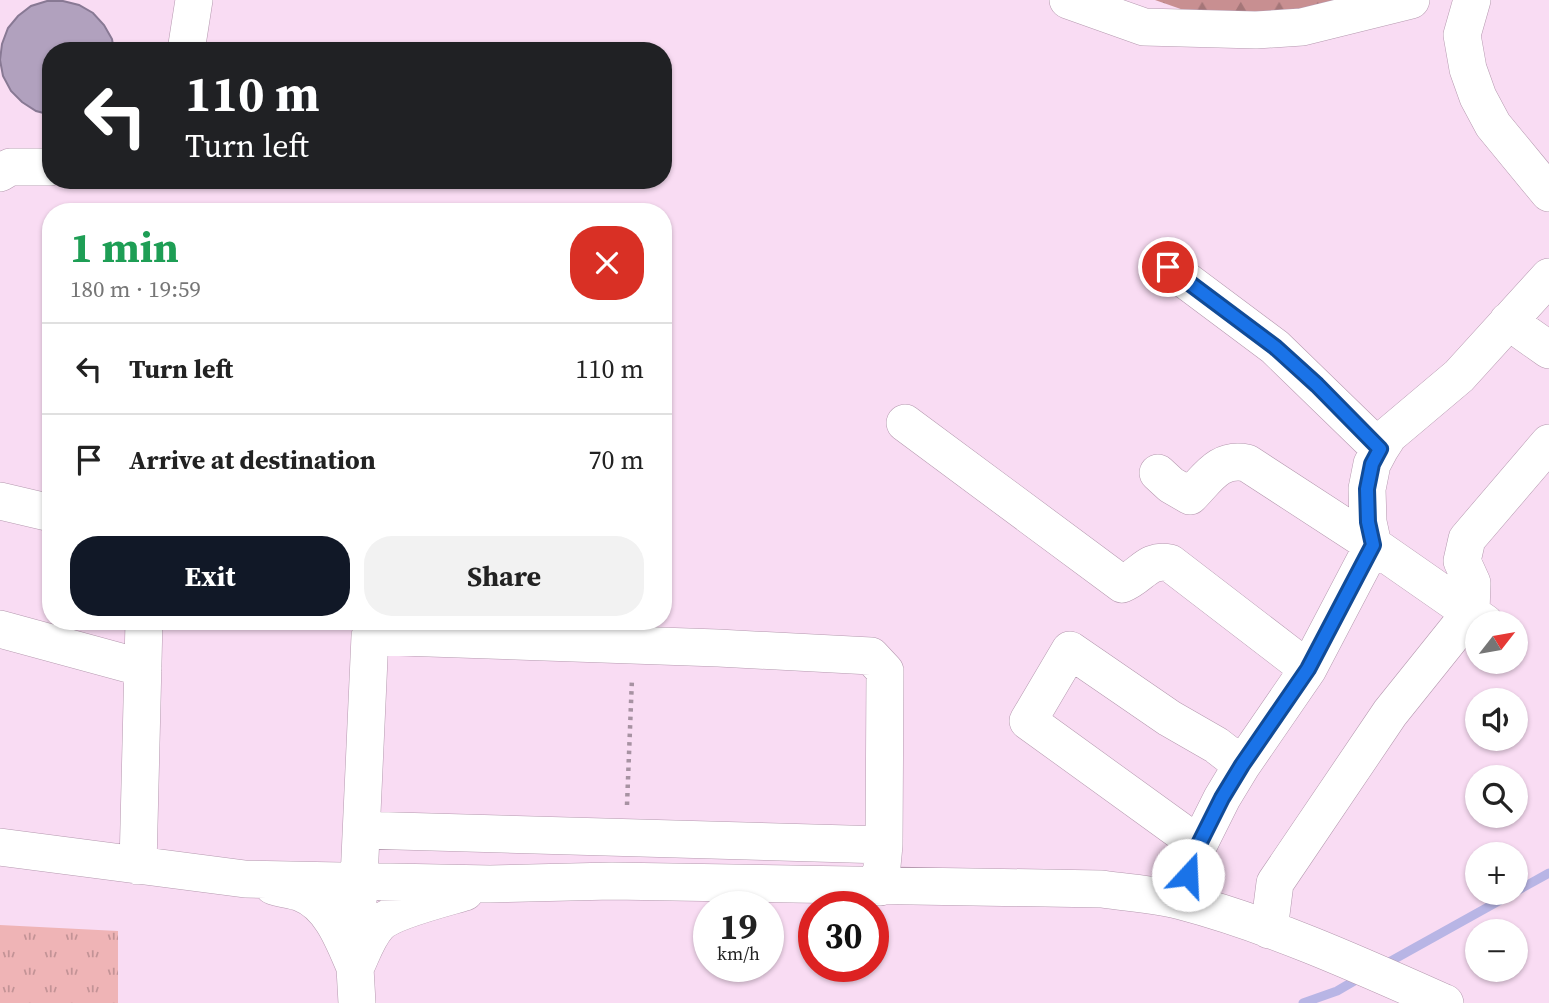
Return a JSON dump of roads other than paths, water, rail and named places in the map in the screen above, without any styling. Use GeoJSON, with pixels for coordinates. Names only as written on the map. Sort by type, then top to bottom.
{"type":"FeatureCollection","features":[{"type":"Feature","properties":{"kind":"street"},"geometry":{"type":"LineString","coordinates":[[187,42],[194,0]]}},
{"type":"Feature","properties":{"kind":"street"},"geometry":{"type":"LineString","coordinates":[[1068,0],[1144,27],[1256,30],[1301,27],[1411,0]]}},
{"type":"Feature","properties":{"kind":"street"},"geometry":{"type":"LineString","coordinates":[[1472,0],[1462,35],[1468,69],[1475,88],[1493,125],[1549,193]]}},
{"type":"Feature","properties":{"kind":"street"},"geometry":{"type":"LineString","coordinates":[[0,173],[10,167],[42,167]]}},
{"type":"Feature","properties":{"kind":"street"},"geometry":{"type":"LineString","coordinates":[[1168,267],[1275,347],[1380,449]]}},
{"type":"Feature","properties":{"kind":"street"},"geometry":{"type":"LineString","coordinates":[[1180,900],[1198,844],[1242,765],[1308,669],[1373,545],[1368,522],[1367,489],[1372,464],[1380,449],[1389,435],[1459,376],[1549,277]]}},
{"type":"Feature","properties":{"kind":"street"},"geometry":{"type":"LineString","coordinates":[[1508,321],[1549,350]]}},
{"type":"Feature","properties":{"kind":"street"},"geometry":{"type":"LineString","coordinates":[[905,423],[1122,584],[1135,579],[1148,565],[1159,561],[1170,563],[1308,669]]}},
{"type":"Feature","properties":{"kind":"street"},"geometry":{"type":"LineString","coordinates":[[1477,611],[1472,583],[1462,561],[1467,539],[1549,443]]}},
{"type":"Feature","properties":{"kind":"street"},"geometry":{"type":"LineString","coordinates":[[1158,473],[1189,496],[1222,464],[1234,460],[1247,463],[1469,611]]}},
{"type":"Feature","properties":{"kind":"street"},"geometry":{"type":"LineString","coordinates":[[0,501],[42,511]]}},
{"type":"Feature","properties":{"kind":"street"},"geometry":{"type":"LineString","coordinates":[[0,629],[143,668]]}},
{"type":"Feature","properties":{"kind":"street"},"geometry":{"type":"LineString","coordinates":[[138,866],[144,630]]}},
{"type":"Feature","properties":{"kind":"street"},"geometry":{"type":"LineString","coordinates":[[356,986],[370,636],[487,631],[634,633],[871,656],[885,671],[884,845],[880,887]]}},
{"type":"Feature","properties":{"kind":"street"},"geometry":{"type":"LineString","coordinates":[[1269,930],[1275,883],[1390,713],[1465,631]]}},
{"type":"Feature","properties":{"kind":"street"},"geometry":{"type":"LineString","coordinates":[[1198,844],[1028,721],[1070,650],[1169,718],[1216,745],[1242,765]]}},
{"type":"Feature","properties":{"kind":"street"},"geometry":{"type":"LineString","coordinates":[[362,830],[884,845]]}},
{"type":"Feature","properties":{"kind":"street"},"geometry":{"type":"LineString","coordinates":[[612,881],[618,837]]}},
{"type":"Feature","properties":{"kind":"street"},"geometry":{"type":"LineString","coordinates":[[0,847],[245,879],[489,884],[612,881],[1102,889],[1180,900],[1269,930],[1433,997]]}},
{"type":"Feature","properties":{"kind":"street"},"geometry":{"type":"LineString","coordinates":[[245,879],[303,894],[319,905],[339,929],[356,986]]}},
{"type":"Feature","properties":{"kind":"street"},"geometry":{"type":"LineString","coordinates":[[356,986],[370,937],[379,923],[396,914],[489,884]]}},
{"type":"Feature","properties":{"kind":"waterway"},"geometry":{"type":"LineString","coordinates":[[1382,966],[1549,873]]}},
{"type":"Feature","properties":{"kind":"waterway"},"geometry":{"type":"LineString","coordinates":[[1303,1003],[1337,991],[1361,977]]}}]}
